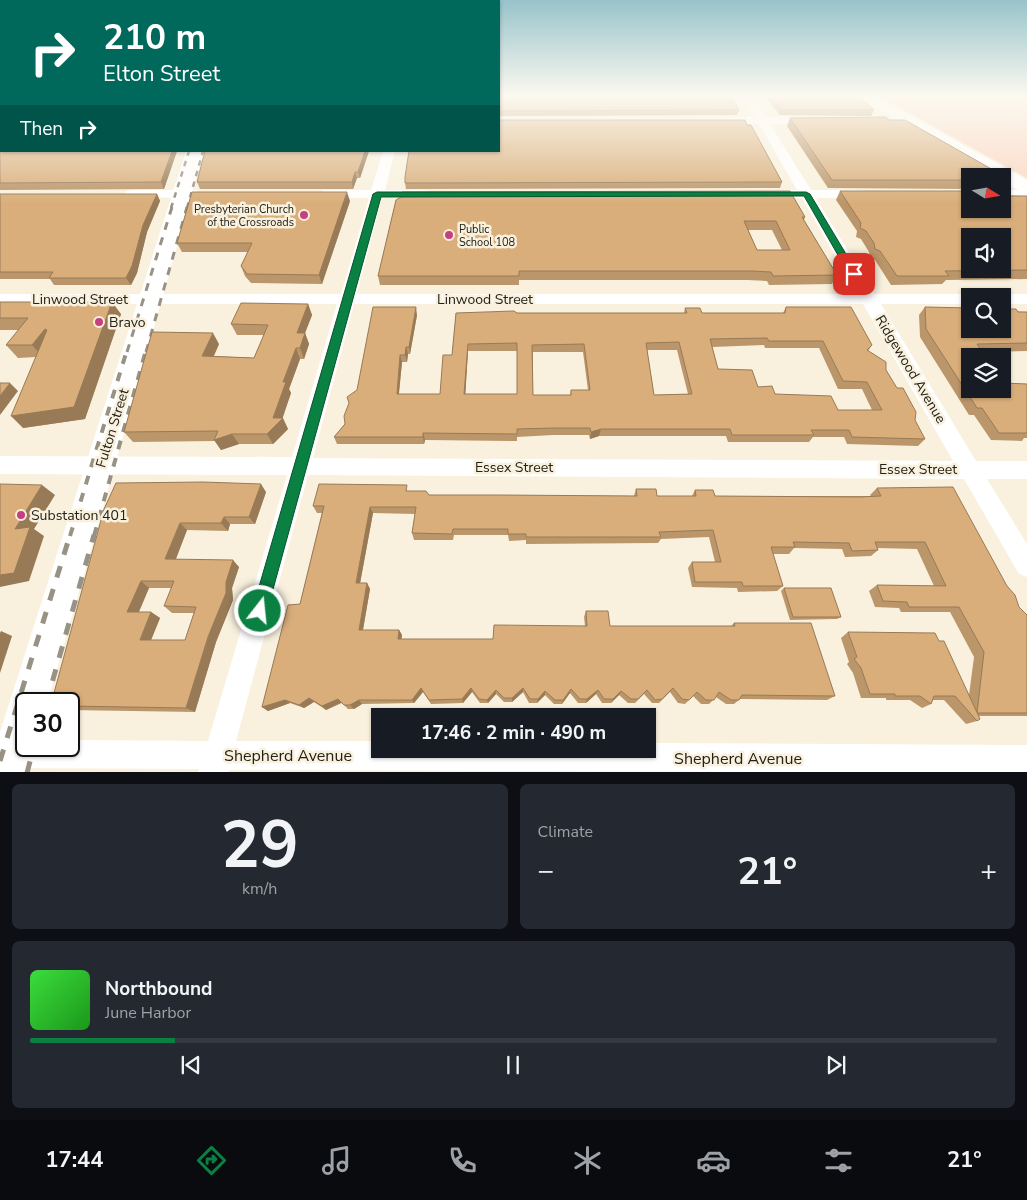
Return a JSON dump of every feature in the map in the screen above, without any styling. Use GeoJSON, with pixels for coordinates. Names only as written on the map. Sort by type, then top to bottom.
{"type":"FeatureCollection","features":[{"type":"Feature","properties":{"kind":"street","name":"Ridgewood Avenue"},"geometry":{"type":"LineString","coordinates":[[769,132],[1027,566]]}},
{"type":"Feature","properties":{"kind":"street"},"geometry":{"type":"LineString","coordinates":[[928,132],[1027,188]]}},
{"type":"Feature","properties":{"kind":"street","name":"Fulton Street"},"geometry":{"type":"LineString","coordinates":[[32,692],[195,152]]}},
{"type":"Feature","properties":{"kind":"street"},"geometry":{"type":"LineString","coordinates":[[216,764],[389,152]]}},
{"type":"Feature","properties":{"kind":"street"},"geometry":{"type":"LineString","coordinates":[[115,194],[208,194]]}},
{"type":"Feature","properties":{"kind":"street"},"geometry":{"type":"LineString","coordinates":[[306,194],[442,194]]}},
{"type":"Feature","properties":{"kind":"street"},"geometry":{"type":"LineString","coordinates":[[748,194],[881,194]]}},
{"type":"Feature","properties":{"kind":"street"},"geometry":{"type":"LineString","coordinates":[[1011,194],[1027,194]]}},
{"type":"Feature","properties":{"kind":"street","name":"Linwood Street"},"geometry":{"type":"LineString","coordinates":[[0,299],[961,299]]}},
{"type":"Feature","properties":{"kind":"street"},"geometry":{"type":"LineString","coordinates":[[1011,299],[1027,299]]}},
{"type":"Feature","properties":{"kind":"street","name":"Essex Street"},"geometry":{"type":"LineString","coordinates":[[0,465],[1027,470]]}},
{"type":"Feature","properties":{"kind":"street"},"geometry":{"type":"LineString","coordinates":[[7,760],[15,739]]}},
{"type":"Feature","properties":{"kind":"street","name":"Shepherd Avenue"},"geometry":{"type":"LineString","coordinates":[[7,760],[216,764],[1027,759]]}},
{"type":"Feature","properties":{"kind":"shaded area"},"geometry":{"type":"Polygon","coordinates":[[[944,132],[1027,132],[1027,178],[944,132]]]}},
{"type":"Feature","properties":{"kind":"building"},"geometry":{"type":"Polygon","coordinates":[[[500,132],[755,132],[782,182],[405,183],[409,152],[500,152],[500,132]]]}},
{"type":"Feature","properties":{"kind":"building"},"geometry":{"type":"Polygon","coordinates":[[[800,132],[926,132],[990,168],[961,168],[961,180],[832,180],[800,132]]]}},
{"type":"Feature","properties":{"kind":"building"},"geometry":{"type":"Polygon","coordinates":[[[0,152],[172,152],[161,182],[0,183],[0,152]]]}},
{"type":"Feature","properties":{"kind":"building"},"geometry":{"type":"Polygon","coordinates":[[[205,152],[365,152],[358,172],[355,172],[352,182],[197,182],[205,152]]]}},
{"type":"Feature","properties":{"kind":"building"},"geometry":{"type":"Polygon","coordinates":[[[790,191],[805,217],[802,217],[837,275],[773,276],[771,272],[751,271],[519,271],[519,276],[378,276],[396,200],[401,197],[402,192],[790,191]],[[744,221],[757,250],[790,250],[776,221],[744,221]]]}},
{"type":"Feature","properties":{"kind":"building"},"geometry":{"type":"Polygon","coordinates":[[[840,191],[961,191],[961,218],[1011,218],[1011,196],[1027,196],[1027,270],[1011,270],[1011,228],[961,228],[961,271],[945,271],[949,276],[897,276],[880,251],[875,249],[874,243],[866,231],[860,228],[861,223],[840,191]]]}},
{"type":"Feature","properties":{"kind":"building"},"geometry":{"type":"Polygon","coordinates":[[[192,192],[347,192],[319,275],[247,274],[241,266],[252,243],[177,243],[192,192]]]}},
{"type":"Feature","properties":{"kind":"building"},"geometry":{"type":"Polygon","coordinates":[[[0,194],[157,194],[143,225],[132,266],[126,278],[49,278],[53,272],[0,272],[0,194]]]}},
{"type":"Feature","properties":{"kind":"building"},"geometry":{"type":"Polygon","coordinates":[[[0,302],[112,302],[74,407],[11,416],[47,330],[45,329],[32,345],[6,345],[28,318],[0,318],[0,302]]]}},
{"type":"Feature","properties":{"kind":"building"},"geometry":{"type":"Polygon","coordinates":[[[241,303],[308,304],[297,333],[305,333],[300,348],[296,348],[283,382],[286,382],[273,418],[283,418],[267,434],[232,434],[214,440],[218,431],[124,432],[152,332],[213,333],[202,356],[254,358],[268,325],[231,324],[241,303]]]}},
{"type":"Feature","properties":{"kind":"building"},"geometry":{"type":"Polygon","coordinates":[[[373,307],[416,307],[409,347],[406,347],[405,355],[400,355],[397,394],[440,394],[443,355],[452,355],[456,313],[514,311],[517,313],[687,313],[685,308],[700,308],[702,313],[785,313],[786,307],[851,307],[872,345],[867,350],[886,362],[886,370],[897,388],[903,388],[916,412],[915,420],[925,439],[852,437],[849,430],[811,430],[814,435],[732,435],[730,429],[601,429],[591,432],[590,428],[517,429],[517,434],[423,433],[423,437],[334,437],[345,424],[344,416],[349,403],[347,397],[357,390],[373,307]],[[767,338],[710,339],[718,369],[752,370],[758,387],[772,386],[775,394],[831,396],[838,410],[882,410],[867,382],[843,381],[823,341],[769,341],[767,338]],[[679,342],[646,343],[654,395],[692,394],[679,342]],[[517,343],[468,344],[464,394],[517,394],[517,343]],[[584,344],[532,345],[533,395],[571,395],[571,390],[590,390],[584,344]]]}},
{"type":"Feature","properties":{"kind":"building"},"geometry":{"type":"Polygon","coordinates":[[[925,307],[961,308],[961,338],[1011,338],[1011,309],[1016,309],[1018,312],[1027,312],[1027,343],[977,344],[980,348],[961,348],[961,383],[926,329],[925,307]]]}},
{"type":"Feature","properties":{"kind":"building"},"geometry":{"type":"Polygon","coordinates":[[[0,383],[10,383],[0,396],[0,383]]]}},
{"type":"Feature","properties":{"kind":"building"},"geometry":{"type":"Polygon","coordinates":[[[1011,383],[1027,384],[1027,433],[999,433],[982,408],[977,408],[971,398],[1011,398],[1011,383]]]}},
{"type":"Feature","properties":{"kind":"building"},"geometry":{"type":"Polygon","coordinates":[[[203,482],[261,484],[249,517],[224,517],[221,523],[180,523],[165,559],[233,560],[226,582],[226,593],[208,637],[186,708],[80,706],[80,692],[54,692],[104,509],[116,483],[203,482]],[[141,581],[127,612],[151,612],[140,640],[185,640],[196,607],[164,606],[174,581],[141,581]]]}},
{"type":"Feature","properties":{"kind":"building"},"geometry":{"type":"Polygon","coordinates":[[[0,484],[42,485],[15,529],[30,527],[14,573],[0,575],[0,484]]]}},
{"type":"Feature","properties":{"kind":"building"},"geometry":{"type":"Polygon","coordinates":[[[319,484],[407,485],[406,491],[426,491],[429,495],[637,496],[636,489],[656,489],[657,496],[696,496],[695,490],[713,490],[715,496],[859,497],[881,496],[877,488],[953,487],[1007,586],[1015,595],[1019,607],[1027,615],[1027,713],[977,713],[984,652],[959,607],[909,607],[907,602],[883,601],[877,585],[946,586],[925,542],[875,542],[878,550],[852,551],[849,543],[793,542],[795,547],[771,547],[783,586],[743,586],[742,582],[695,582],[692,562],[721,562],[713,530],[659,532],[661,537],[526,537],[526,534],[508,534],[508,529],[453,529],[452,534],[412,533],[416,507],[370,507],[356,583],[367,583],[359,630],[399,630],[398,639],[493,639],[494,625],[587,626],[586,611],[608,611],[610,626],[735,626],[734,623],[811,623],[835,696],[742,695],[739,700],[731,700],[719,692],[714,700],[706,700],[697,692],[689,700],[682,699],[673,688],[662,699],[655,700],[647,690],[638,699],[631,699],[621,691],[613,699],[604,699],[598,690],[587,699],[580,699],[571,689],[563,700],[555,700],[545,691],[538,699],[530,699],[523,688],[512,698],[504,698],[496,690],[487,700],[479,699],[471,688],[462,699],[429,700],[421,688],[412,700],[359,700],[350,705],[344,705],[338,699],[322,706],[309,698],[299,705],[285,700],[262,707],[288,605],[300,604],[324,506],[313,506],[319,484]]]}},
{"type":"Feature","properties":{"kind":"building"},"geometry":{"type":"Polygon","coordinates":[[[784,588],[831,588],[841,617],[793,617],[784,588]]]}},
{"type":"Feature","properties":{"kind":"building"},"geometry":{"type":"Polygon","coordinates":[[[848,632],[935,633],[939,641],[944,641],[980,719],[977,721],[955,696],[934,696],[931,704],[920,696],[870,694],[861,668],[854,659],[857,657],[848,632]]]}},
{"type":"Feature","properties":{"kind":"railway"},"geometry":{"type":"LineString","coordinates":[[171,208],[189,152]]}},
{"type":"Feature","properties":{"kind":"railway"},"geometry":{"type":"LineString","coordinates":[[187,208],[203,152]]}},
{"type":"Feature","properties":{"kind":"railway"},"geometry":{"type":"LineString","coordinates":[[127,352],[172,207]]}},
{"type":"Feature","properties":{"kind":"railway"},"geometry":{"type":"LineString","coordinates":[[146,352],[187,207]]}},
{"type":"Feature","properties":{"kind":"railway"},"geometry":{"type":"LineString","coordinates":[[70,536],[127,350]]}},
{"type":"Feature","properties":{"kind":"railway"},"geometry":{"type":"LineString","coordinates":[[94,536],[146,350]]}},
{"type":"Feature","properties":{"kind":"railway"},"geometry":{"type":"LineString","coordinates":[[0,761],[70,535]]}},
{"type":"Feature","properties":{"kind":"railway"},"geometry":{"type":"LineString","coordinates":[[49,692],[94,535]]}},
{"type":"Feature","properties":{"kind":"railway"},"geometry":{"type":"LineString","coordinates":[[27,772],[31,757]]}},
{"type":"Feature","properties":{"kind":"place","name":"Presbyterian Church of the Crossroads"},"geometry":{"type":"Point","coordinates":[304,215]}},
{"type":"Feature","properties":{"kind":"place","name":"Public School 108"},"geometry":{"type":"Point","coordinates":[449,235]}},
{"type":"Feature","properties":{"kind":"place","name":"Bravo"},"geometry":{"type":"Point","coordinates":[99,322]}},
{"type":"Feature","properties":{"kind":"place","name":"Substation 401"},"geometry":{"type":"Point","coordinates":[21,515]}},
{"type":"Feature","properties":{"kind":"route"},"geometry":{"type":"LineString","coordinates":[[260,611],[377,194],[806,194],[854,274]]}}]}
